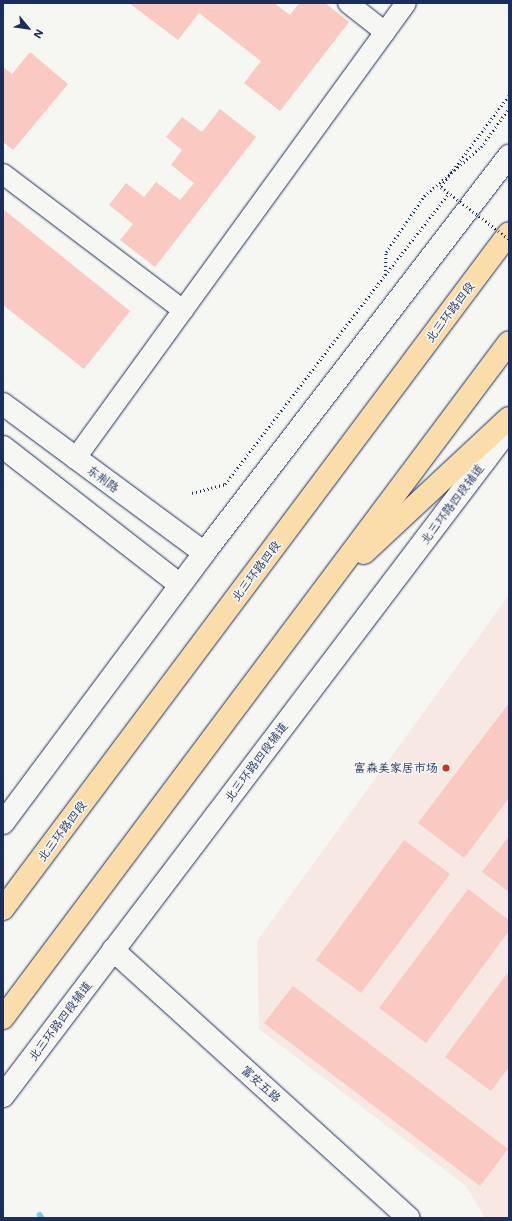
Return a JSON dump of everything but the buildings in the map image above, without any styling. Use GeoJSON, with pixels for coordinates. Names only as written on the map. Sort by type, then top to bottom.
{"type":"FeatureCollection","features":[{"type":"Feature","properties":{"kind":"highway","name":"北三环路四段"},"geometry":{"type":"LineString","coordinates":[[3,909],[509,233]]}},
{"type":"Feature","properties":{"kind":"highway"},"geometry":{"type":"LineString","coordinates":[[3,1018],[509,342]]}},
{"type":"Feature","properties":{"kind":"highway"},"geometry":{"type":"LineString","coordinates":[[322,592],[509,418]]}},
{"type":"Feature","properties":{"kind":"main road"},"geometry":{"type":"LineString","coordinates":[[3,822],[204,553],[509,156]]}},
{"type":"Feature","properties":{"kind":"main road","name":"东荆路"},"geometry":{"type":"LineString","coordinates":[[3,404],[75,459],[204,553]]}},
{"type":"Feature","properties":{"kind":"main road","name":"北三环路四段辅道"},"geometry":{"type":"LineString","coordinates":[[3,1096],[509,428]]}},
{"type":"Feature","properties":{"kind":"main road"},"geometry":{"type":"LineString","coordinates":[[3,447],[180,585]]}},
{"type":"Feature","properties":{"kind":"main road","name":"富安五路"},"geometry":{"type":"LineString","coordinates":[[113,950],[409,1218]]}},
{"type":"Feature","properties":{"kind":"street"},"geometry":{"type":"LineString","coordinates":[[348,3],[385,32]]}},
{"type":"Feature","properties":{"kind":"street"},"geometry":{"type":"LineString","coordinates":[[75,459],[406,3]]}},
{"type":"Feature","properties":{"kind":"street"},"geometry":{"type":"LineString","coordinates":[[3,174],[182,310]]}},
{"type":"Feature","properties":{"kind":"path"},"geometry":{"type":"LineString","coordinates":[[509,96],[441,187],[509,239]]}},
{"type":"Feature","properties":{"kind":"path"},"geometry":{"type":"LineString","coordinates":[[385,275],[386,252],[424,196],[481,147],[509,108]]}},
{"type":"Feature","properties":{"kind":"path"},"geometry":{"type":"LineString","coordinates":[[192,493],[225,484],[385,275],[410,240],[449,194]]}},
{"type":"Feature","properties":{"kind":"shaded area","name":"富森美家居市场"},"geometry":{"type":"Polygon","coordinates":[[[509,595],[509,1218],[485,1218],[466,1186],[259,1029],[257,941],[509,595]]]}},
{"type":"Feature","properties":{"kind":"place","name":"富森美家居市场"},"geometry":{"type":"Point","coordinates":[446,768]}}]}
